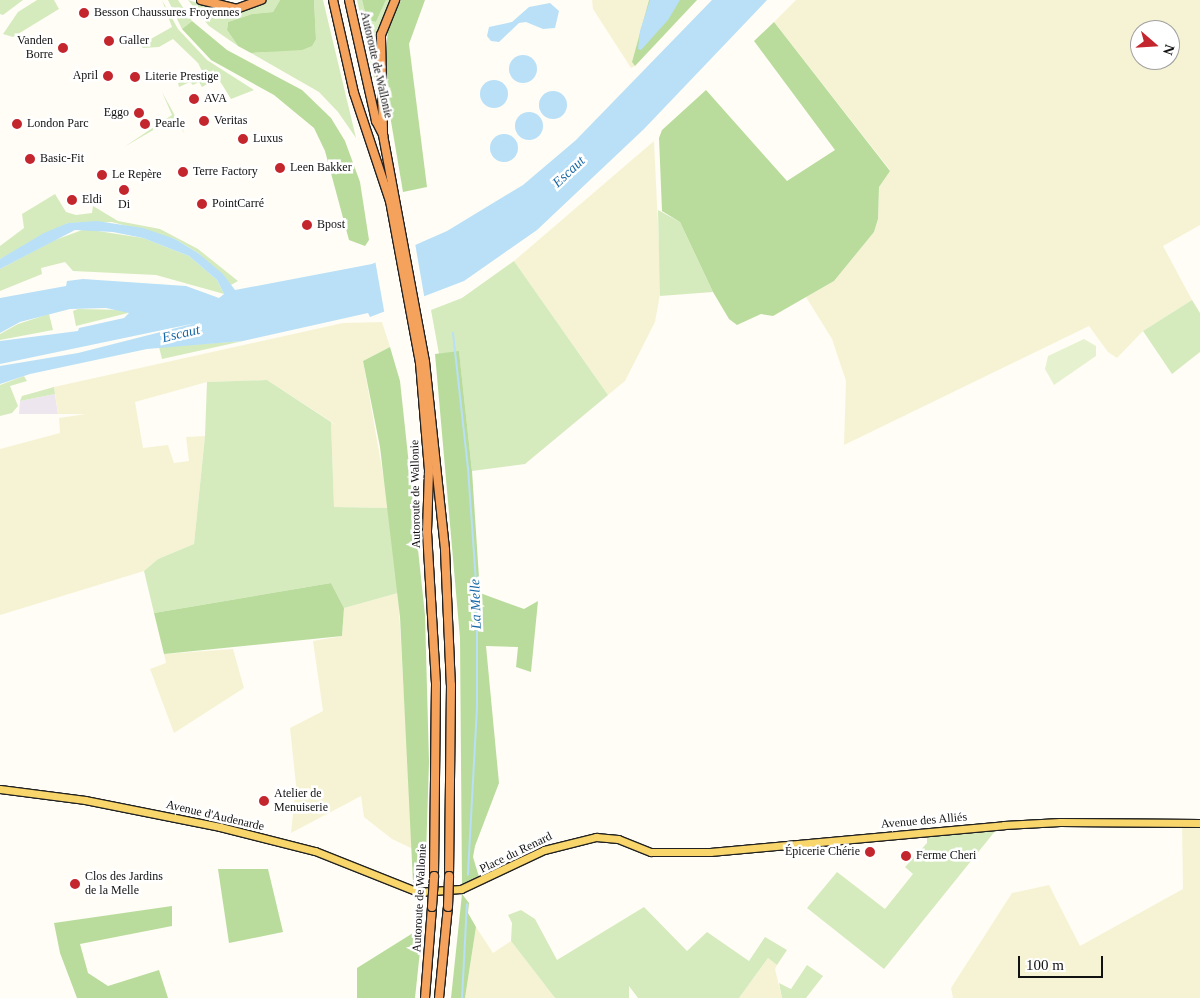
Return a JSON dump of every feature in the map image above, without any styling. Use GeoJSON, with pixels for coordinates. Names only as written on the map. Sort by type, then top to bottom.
{"type":"FeatureCollection","features":[{"type":"Feature","properties":{"kind":"highway"},"geometry":{"type":"LineString","coordinates":[[201,0],[236,9],[260,0]]}},
{"type":"Feature","properties":{"kind":"highway","name":"Autoroute de Wallonie"},"geometry":{"type":"LineString","coordinates":[[332,0],[354,93],[393,200]]}},
{"type":"Feature","properties":{"kind":"highway","name":"Autoroute de Wallonie"},"geometry":{"type":"LineString","coordinates":[[349,0],[376,121],[383,136],[422,363],[445,550],[451,694],[449,876],[440,998]]}},
{"type":"Feature","properties":{"kind":"highway"},"geometry":{"type":"LineString","coordinates":[[383,136],[381,34],[395,0]]}},
{"type":"Feature","properties":{"kind":"highway","name":"Autoroute de Wallonie"},"geometry":{"type":"LineString","coordinates":[[422,363],[429,471],[427,532],[436,684],[434,876],[424,998]]}},
{"type":"Feature","properties":{"kind":"main road","name":"Avenue d'Audenarde"},"geometry":{"type":"LineString","coordinates":[[0,789],[85,800],[220,827],[315,851],[418,892]]}},
{"type":"Feature","properties":{"kind":"main road","name":"Avenue des Alliés"},"geometry":{"type":"LineString","coordinates":[[651,852],[710,852],[1060,822],[1200,823]]}},
{"type":"Feature","properties":{"kind":"main road","name":"Place du Renard"},"geometry":{"type":"LineString","coordinates":[[418,892],[461,889],[570,841],[607,836],[651,852]]}},
{"type":"Feature","properties":{"kind":"shaded area"},"geometry":{"type":"Polygon","coordinates":[[[592,0],[649,0],[632,62],[635,66],[631,68],[593,9],[592,0]]]}},
{"type":"Feature","properties":{"kind":"shaded area"},"geometry":{"type":"Polygon","coordinates":[[[796,0],[1200,0],[1200,225],[1163,246],[1192,300],[1143,331],[1117,358],[1108,352],[1089,326],[844,445],[846,381],[832,339],[806,297],[834,281],[874,232],[878,219],[879,187],[890,170],[774,22],[796,0]]]}},
{"type":"Feature","properties":{"kind":"shaded area"},"geometry":{"type":"Polygon","coordinates":[[[654,141],[661,288],[655,322],[625,381],[608,395],[514,261],[654,141]]]}},
{"type":"Feature","properties":{"kind":"shaded area"},"geometry":{"type":"Polygon","coordinates":[[[382,322],[390,347],[363,361],[389,508],[334,507],[331,422],[338,426],[267,380],[207,382],[135,402],[143,448],[168,445],[174,463],[189,461],[186,437],[205,436],[194,544],[158,559],[144,571],[0,615],[0,449],[60,433],[59,418],[86,414],[58,414],[54,387],[343,323],[382,322]]]}},
{"type":"Feature","properties":{"kind":"shaded area"},"geometry":{"type":"Polygon","coordinates":[[[55,394],[58,414],[19,414],[20,401],[55,394]]]}},
{"type":"Feature","properties":{"kind":"shaded area"},"geometry":{"type":"Polygon","coordinates":[[[398,593],[413,849],[392,839],[364,817],[361,796],[291,833],[296,785],[290,728],[323,711],[313,641],[342,636],[344,608],[398,593]]]}},
{"type":"Feature","properties":{"kind":"shaded area"},"geometry":{"type":"Polygon","coordinates":[[[233,649],[244,688],[174,733],[150,669],[166,663],[164,654],[233,649]]]}},
{"type":"Feature","properties":{"kind":"shaded area"},"geometry":{"type":"Polygon","coordinates":[[[1182,823],[1200,825],[1200,998],[953,998],[951,988],[1012,893],[1049,885],[1080,946],[1183,889],[1182,823]]]}},
{"type":"Feature","properties":{"kind":"shaded area"},"geometry":{"type":"Polygon","coordinates":[[[476,927],[493,953],[511,941],[555,998],[465,998],[476,927]]]}},
{"type":"Feature","properties":{"kind":"shaded area"},"geometry":{"type":"Polygon","coordinates":[[[768,958],[777,965],[775,969],[782,998],[739,998],[768,958]]]}},
{"type":"Feature","properties":{"kind":"green space"},"geometry":{"type":"Polygon","coordinates":[[[0,0],[23,0],[3,15],[0,14],[0,0]]]}},
{"type":"Feature","properties":{"kind":"green space"},"geometry":{"type":"Polygon","coordinates":[[[37,0],[54,0],[59,9],[13,37],[3,34],[18,12],[37,0]]]}},
{"type":"Feature","properties":{"kind":"green space"},"geometry":{"type":"Polygon","coordinates":[[[162,0],[178,29],[207,60],[254,90],[231,99],[218,78],[202,87],[199,82],[193,85],[190,82],[179,87],[178,83],[203,73],[198,63],[173,39],[159,47],[143,48],[140,45],[172,27],[162,0]]]}},
{"type":"Feature","properties":{"kind":"green space"},"geometry":{"type":"Polygon","coordinates":[[[168,0],[178,0],[192,21],[182,29],[168,0]]]}},
{"type":"Feature","properties":{"kind":"green space"},"geometry":{"type":"Polygon","coordinates":[[[188,0],[227,12],[251,9],[267,0],[280,0],[273,12],[252,14],[228,22],[227,30],[238,46],[209,26],[188,0]]]}},
{"type":"Feature","properties":{"kind":"green space"},"geometry":{"type":"Polygon","coordinates":[[[280,0],[314,0],[316,39],[312,46],[302,50],[251,53],[238,46],[227,30],[228,22],[252,14],[273,12],[280,0]]]}},
{"type":"Feature","properties":{"kind":"green space"},"geometry":{"type":"Polygon","coordinates":[[[314,0],[323,0],[356,138],[338,112],[319,92],[251,53],[267,52],[316,39],[314,0]]]}},
{"type":"Feature","properties":{"kind":"green space"},"geometry":{"type":"Polygon","coordinates":[[[357,0],[362,0],[367,20],[376,22],[386,0],[392,0],[380,26],[376,77],[374,78],[357,0]]]}},
{"type":"Feature","properties":{"kind":"green space"},"geometry":{"type":"Polygon","coordinates":[[[362,0],[386,0],[376,22],[367,20],[362,0]]]}},
{"type":"Feature","properties":{"kind":"green space"},"geometry":{"type":"Polygon","coordinates":[[[401,0],[425,0],[409,44],[427,187],[403,192],[384,80],[388,28],[401,0]]]}},
{"type":"Feature","properties":{"kind":"green space"},"geometry":{"type":"Polygon","coordinates":[[[649,0],[697,0],[635,66],[632,62],[649,0]]]}},
{"type":"Feature","properties":{"kind":"green space"},"geometry":{"type":"Polygon","coordinates":[[[192,21],[227,50],[302,90],[331,118],[345,141],[360,182],[369,240],[365,246],[349,240],[325,151],[314,128],[274,95],[211,60],[182,29],[192,21]]]}},
{"type":"Feature","properties":{"kind":"green space"},"geometry":{"type":"Polygon","coordinates":[[[774,22],[890,171],[879,187],[878,219],[874,232],[834,281],[773,316],[761,314],[737,325],[729,319],[713,292],[680,222],[662,211],[659,138],[662,130],[706,90],[787,181],[835,150],[754,41],[774,22]]]}},
{"type":"Feature","properties":{"kind":"green space"},"geometry":{"type":"Polygon","coordinates":[[[162,92],[185,134],[174,118],[124,147],[172,115],[162,92]]]}},
{"type":"Feature","properties":{"kind":"green space"},"geometry":{"type":"Polygon","coordinates":[[[55,194],[66,212],[76,215],[92,213],[93,206],[118,221],[160,229],[198,249],[238,281],[231,285],[198,253],[175,239],[112,222],[68,223],[0,259],[0,246],[24,228],[22,214],[55,194]]]}},
{"type":"Feature","properties":{"kind":"green space"},"geometry":{"type":"Polygon","coordinates":[[[658,210],[680,222],[713,292],[660,296],[658,210]]]}},
{"type":"Feature","properties":{"kind":"green space"},"geometry":{"type":"Polygon","coordinates":[[[85,229],[143,238],[189,256],[217,280],[224,294],[156,275],[73,271],[65,262],[41,268],[42,274],[0,291],[0,269],[55,240],[85,229]]]}},
{"type":"Feature","properties":{"kind":"green space"},"geometry":{"type":"Polygon","coordinates":[[[514,261],[608,395],[525,464],[472,471],[459,352],[439,354],[431,310],[462,298],[514,261]]]}},
{"type":"Feature","properties":{"kind":"green space"},"geometry":{"type":"Polygon","coordinates":[[[1192,300],[1200,313],[1200,352],[1172,374],[1143,331],[1192,300]]]}},
{"type":"Feature","properties":{"kind":"green space"},"geometry":{"type":"Polygon","coordinates":[[[78,309],[126,310],[128,313],[76,326],[73,311],[78,309]]]}},
{"type":"Feature","properties":{"kind":"green space"},"geometry":{"type":"Polygon","coordinates":[[[49,314],[53,330],[0,340],[0,334],[18,324],[49,314]]]}},
{"type":"Feature","properties":{"kind":"green space"},"geometry":{"type":"Polygon","coordinates":[[[1084,339],[1096,346],[1096,356],[1054,385],[1045,369],[1048,356],[1084,339]]]}},
{"type":"Feature","properties":{"kind":"green space"},"geometry":{"type":"Polygon","coordinates":[[[243,341],[162,359],[159,347],[243,341]]]}},
{"type":"Feature","properties":{"kind":"green space"},"geometry":{"type":"Polygon","coordinates":[[[390,347],[400,381],[425,615],[429,762],[425,886],[413,883],[400,617],[380,447],[363,361],[390,347]]]}},
{"type":"Feature","properties":{"kind":"green space"},"geometry":{"type":"Polygon","coordinates":[[[459,351],[472,471],[480,593],[524,609],[538,601],[531,672],[516,667],[518,647],[486,646],[499,783],[475,846],[473,857],[480,880],[462,886],[460,638],[435,354],[459,351]]]}},
{"type":"Feature","properties":{"kind":"green space"},"geometry":{"type":"Polygon","coordinates":[[[24,376],[27,381],[10,386],[18,406],[12,413],[0,416],[0,385],[24,376]]]}},
{"type":"Feature","properties":{"kind":"green space"},"geometry":{"type":"Polygon","coordinates":[[[267,380],[331,422],[334,507],[389,508],[398,593],[344,608],[331,583],[154,613],[144,571],[158,559],[194,544],[205,436],[207,382],[267,380]]]}},
{"type":"Feature","properties":{"kind":"green space"},"geometry":{"type":"Polygon","coordinates":[[[54,387],[55,394],[20,401],[22,396],[54,387]]]}},
{"type":"Feature","properties":{"kind":"green space"},"geometry":{"type":"Polygon","coordinates":[[[331,583],[344,608],[342,636],[164,654],[154,613],[331,583]]]}},
{"type":"Feature","properties":{"kind":"green space"},"geometry":{"type":"Polygon","coordinates":[[[996,830],[884,969],[807,908],[837,872],[885,909],[913,874],[905,867],[927,843],[927,837],[996,830]]]}},
{"type":"Feature","properties":{"kind":"green space"},"geometry":{"type":"Polygon","coordinates":[[[218,869],[268,869],[283,932],[229,943],[218,869]]]}},
{"type":"Feature","properties":{"kind":"green space"},"geometry":{"type":"Polygon","coordinates":[[[462,894],[469,903],[468,913],[476,927],[465,998],[451,998],[462,894]]]}},
{"type":"Feature","properties":{"kind":"green space"},"geometry":{"type":"Polygon","coordinates":[[[172,906],[172,926],[80,944],[88,973],[108,986],[159,970],[168,998],[77,998],[60,953],[54,923],[172,906]]]}},
{"type":"Feature","properties":{"kind":"green space"},"geometry":{"type":"Polygon","coordinates":[[[644,907],[687,951],[707,932],[749,961],[765,937],[787,950],[777,965],[768,958],[739,998],[638,998],[629,986],[629,998],[555,998],[511,941],[512,923],[508,915],[521,910],[535,919],[557,960],[644,907]]]}},
{"type":"Feature","properties":{"kind":"green space"},"geometry":{"type":"Polygon","coordinates":[[[422,932],[415,998],[357,998],[357,968],[413,933],[422,932]]]}},
{"type":"Feature","properties":{"kind":"green space"},"geometry":{"type":"Polygon","coordinates":[[[807,965],[823,976],[806,998],[782,998],[779,983],[791,989],[807,965]]]}},
{"type":"Feature","properties":{"kind":"water"},"geometry":{"type":"Polygon","coordinates":[[[650,0],[680,0],[668,20],[641,50],[638,49],[640,31],[650,0]]]}},
{"type":"Feature","properties":{"kind":"water","name":"Escaut"},"geometry":{"type":"Polygon","coordinates":[[[712,0],[767,0],[644,129],[537,230],[464,281],[370,317],[368,313],[243,341],[147,349],[30,374],[0,384],[0,366],[78,353],[196,323],[0,364],[0,341],[78,331],[79,328],[124,318],[129,313],[106,308],[70,309],[20,322],[0,333],[0,298],[66,286],[67,281],[83,279],[186,286],[219,298],[224,294],[217,280],[189,256],[143,238],[113,232],[75,230],[0,269],[0,259],[44,233],[68,223],[97,221],[143,228],[175,239],[198,253],[223,274],[235,290],[372,264],[447,231],[523,185],[576,140],[712,0]]]}},
{"type":"Feature","properties":{"kind":"water"},"geometry":{"type":"Polygon","coordinates":[[[550,3],[559,11],[555,28],[543,29],[526,22],[519,23],[499,42],[491,41],[487,36],[489,27],[512,22],[529,7],[550,3]]]}},
{"type":"Feature","properties":{"kind":"water"},"geometry":{"type":"Polygon","coordinates":[[[523,55],[533,59],[537,69],[533,79],[523,83],[513,79],[509,69],[513,59],[523,55]]]}},
{"type":"Feature","properties":{"kind":"water"},"geometry":{"type":"Polygon","coordinates":[[[494,80],[504,84],[508,94],[504,104],[494,108],[484,104],[480,94],[484,84],[494,80]]]}},
{"type":"Feature","properties":{"kind":"water"},"geometry":{"type":"Polygon","coordinates":[[[553,91],[563,95],[567,105],[563,115],[553,119],[543,115],[539,105],[543,95],[553,91]]]}},
{"type":"Feature","properties":{"kind":"water"},"geometry":{"type":"Polygon","coordinates":[[[529,112],[539,116],[543,126],[539,136],[529,140],[519,136],[515,126],[519,116],[529,112]]]}},
{"type":"Feature","properties":{"kind":"water"},"geometry":{"type":"Polygon","coordinates":[[[504,134],[514,138],[518,148],[514,158],[504,162],[494,158],[490,148],[494,138],[504,134]]]}},
{"type":"Feature","properties":{"kind":"pier"},"geometry":{"type":"Polygon","coordinates":[[[415,243],[425,301],[385,316],[375,260],[415,243]]]}},
{"type":"Feature","properties":{"kind":"waterway","name":"La Melle"},"geometry":{"type":"LineString","coordinates":[[453,333],[468,468],[477,597],[477,707],[468,875]]}},
{"type":"Feature","properties":{"kind":"waterway","name":"La Melle"},"geometry":{"type":"LineString","coordinates":[[462,998],[467,904]]}},
{"type":"Feature","properties":{"kind":"place","name":"Besson Chaussures Froyennes"},"geometry":{"type":"Point","coordinates":[84,13]}},
{"type":"Feature","properties":{"kind":"place","name":"Galler"},"geometry":{"type":"Point","coordinates":[109,41]}},
{"type":"Feature","properties":{"kind":"place","name":"Vanden Borre"},"geometry":{"type":"Point","coordinates":[63,48]}},
{"type":"Feature","properties":{"kind":"place","name":"April"},"geometry":{"type":"Point","coordinates":[108,76]}},
{"type":"Feature","properties":{"kind":"place","name":"Literie Prestige"},"geometry":{"type":"Point","coordinates":[135,77]}},
{"type":"Feature","properties":{"kind":"place","name":"AVA"},"geometry":{"type":"Point","coordinates":[194,99]}},
{"type":"Feature","properties":{"kind":"place","name":"Eggo"},"geometry":{"type":"Point","coordinates":[139,113]}},
{"type":"Feature","properties":{"kind":"place","name":"Veritas"},"geometry":{"type":"Point","coordinates":[204,121]}},
{"type":"Feature","properties":{"kind":"place","name":"London Parc"},"geometry":{"type":"Point","coordinates":[17,124]}},
{"type":"Feature","properties":{"kind":"place","name":"Pearle"},"geometry":{"type":"Point","coordinates":[145,124]}},
{"type":"Feature","properties":{"kind":"place","name":"Luxus"},"geometry":{"type":"Point","coordinates":[243,139]}},
{"type":"Feature","properties":{"kind":"place","name":"Basic-Fit"},"geometry":{"type":"Point","coordinates":[30,159]}},
{"type":"Feature","properties":{"kind":"place","name":"Leen Bakker"},"geometry":{"type":"Point","coordinates":[280,168]}},
{"type":"Feature","properties":{"kind":"place","name":"Terre Factory"},"geometry":{"type":"Point","coordinates":[183,172]}},
{"type":"Feature","properties":{"kind":"place","name":"Le Repère"},"geometry":{"type":"Point","coordinates":[102,175]}},
{"type":"Feature","properties":{"kind":"place","name":"Di"},"geometry":{"type":"Point","coordinates":[124,190]}},
{"type":"Feature","properties":{"kind":"place","name":"Eldi"},"geometry":{"type":"Point","coordinates":[72,200]}},
{"type":"Feature","properties":{"kind":"place","name":"PointCarré"},"geometry":{"type":"Point","coordinates":[202,204]}},
{"type":"Feature","properties":{"kind":"place","name":"Bpost"},"geometry":{"type":"Point","coordinates":[307,225]}},
{"type":"Feature","properties":{"kind":"place","name":"Atelier de Menuiserie"},"geometry":{"type":"Point","coordinates":[264,801]}},
{"type":"Feature","properties":{"kind":"place","name":"Épicerie Chérie"},"geometry":{"type":"Point","coordinates":[870,852]}},
{"type":"Feature","properties":{"kind":"place","name":"Ferme Cheri"},"geometry":{"type":"Point","coordinates":[906,856]}},
{"type":"Feature","properties":{"kind":"place","name":"Clos des Jardins de la Melle"},"geometry":{"type":"Point","coordinates":[75,884]}}]}
